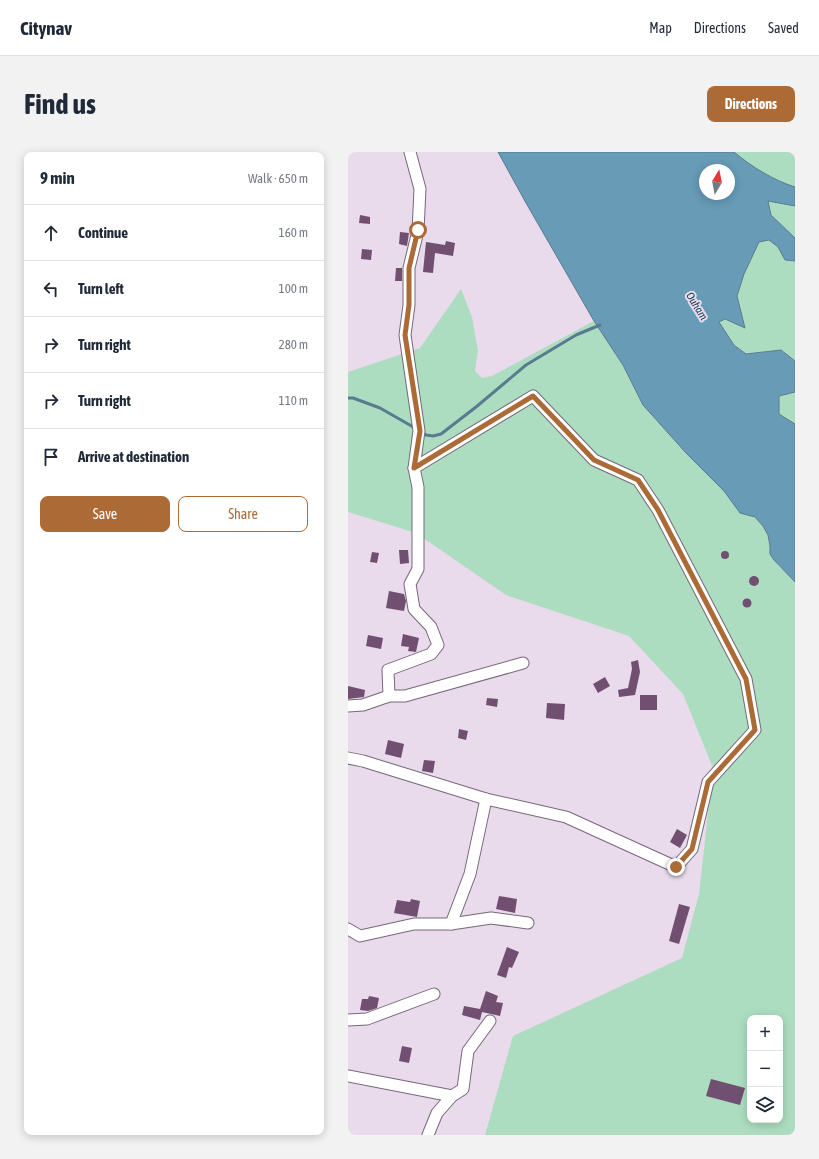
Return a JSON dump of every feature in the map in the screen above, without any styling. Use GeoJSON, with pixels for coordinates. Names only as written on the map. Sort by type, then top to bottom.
{"type":"FeatureCollection","features":[{"type":"Feature","properties":{"kind":"street"},"geometry":{"type":"LineString","coordinates":[[389,696],[388,670],[431,654],[438,645],[431,627],[414,609],[410,584],[418,569],[418,487],[414,468],[420,431],[405,335],[409,305],[409,268],[418,230],[420,189],[410,152]]}},
{"type":"Feature","properties":{"kind":"street"},"geometry":{"type":"LineString","coordinates":[[348,758],[363,761],[486,799],[566,817],[676,867],[692,849],[708,782],[755,730],[746,679],[658,510],[638,480],[594,460],[533,396],[414,468]]}},
{"type":"Feature","properties":{"kind":"street"},"geometry":{"type":"LineString","coordinates":[[348,706],[363,705],[389,696],[405,696],[523,663]]}},
{"type":"Feature","properties":{"kind":"street"},"geometry":{"type":"LineString","coordinates":[[451,924],[470,874],[486,799]]}},
{"type":"Feature","properties":{"kind":"street"},"geometry":{"type":"LineString","coordinates":[[349,930],[360,936],[414,924],[451,924],[492,918],[528,923]]}},
{"type":"Feature","properties":{"kind":"street"},"geometry":{"type":"LineString","coordinates":[[348,1020],[367,1019],[434,994]]}},
{"type":"Feature","properties":{"kind":"street"},"geometry":{"type":"LineString","coordinates":[[428,1135],[437,1113],[452,1096],[463,1089],[468,1051],[490,1021]]}},
{"type":"Feature","properties":{"kind":"street"},"geometry":{"type":"LineString","coordinates":[[348,1076],[452,1096]]}},
{"type":"Feature","properties":{"kind":"green space"},"geometry":{"type":"Polygon","coordinates":[[[734,152],[795,152],[795,187],[779,181],[763,172],[734,152]]]}},
{"type":"Feature","properties":{"kind":"green space"},"geometry":{"type":"Polygon","coordinates":[[[767,200],[795,206],[795,238],[771,215],[767,200]]]}},
{"type":"Feature","properties":{"kind":"green space"},"geometry":{"type":"Polygon","coordinates":[[[769,240],[778,247],[785,260],[795,261],[795,361],[781,350],[746,354],[735,345],[719,322],[725,319],[745,327],[737,296],[744,274],[759,242],[769,240]]]}},
{"type":"Feature","properties":{"kind":"green space"},"geometry":{"type":"Polygon","coordinates":[[[461,289],[472,317],[478,351],[475,371],[482,378],[492,376],[594,321],[623,365],[643,405],[687,454],[724,491],[740,513],[755,517],[763,526],[768,535],[770,554],[778,565],[795,582],[795,1135],[485,1135],[513,1036],[682,958],[699,894],[713,768],[683,694],[629,636],[506,595],[416,533],[348,512],[348,372],[420,348],[461,289]]]}},
{"type":"Feature","properties":{"kind":"green space"},"geometry":{"type":"Polygon","coordinates":[[[795,392],[795,424],[779,414],[779,396],[795,392]]]}},
{"type":"Feature","properties":{"kind":"water","name":"Ouham"},"geometry":{"type":"Polygon","coordinates":[[[498,152],[734,152],[763,172],[779,181],[795,187],[795,206],[768,201],[771,215],[795,238],[795,261],[785,260],[778,247],[769,240],[759,242],[744,274],[737,296],[745,328],[725,319],[719,322],[734,345],[746,354],[781,350],[795,361],[795,392],[779,396],[779,414],[795,424],[795,582],[770,554],[768,535],[763,526],[755,517],[740,513],[724,491],[687,454],[643,405],[623,365],[594,321],[498,152]]]}},
{"type":"Feature","properties":{"kind":"building"},"geometry":{"type":"Polygon","coordinates":[[[360,215],[370,217],[370,224],[359,223],[360,215]]]}},
{"type":"Feature","properties":{"kind":"building"},"geometry":{"type":"Polygon","coordinates":[[[400,232],[409,233],[407,246],[399,244],[400,232]]]}},
{"type":"Feature","properties":{"kind":"building"},"geometry":{"type":"Polygon","coordinates":[[[446,241],[455,243],[453,256],[435,253],[433,273],[423,272],[426,242],[445,245],[446,241]]]}},
{"type":"Feature","properties":{"kind":"building"},"geometry":{"type":"Polygon","coordinates":[[[362,249],[372,250],[371,260],[361,259],[362,249]]]}},
{"type":"Feature","properties":{"kind":"building"},"geometry":{"type":"Polygon","coordinates":[[[396,268],[402,268],[402,281],[395,281],[396,268]]]}},
{"type":"Feature","properties":{"kind":"building"},"geometry":{"type":"Polygon","coordinates":[[[399,550],[408,550],[409,563],[400,564],[399,550]]]}},
{"type":"Feature","properties":{"kind":"building"},"geometry":{"type":"Polygon","coordinates":[[[723,551],[727,551],[729,555],[727,559],[723,559],[721,557],[721,553],[723,551]]]}},
{"type":"Feature","properties":{"kind":"building"},"geometry":{"type":"Polygon","coordinates":[[[372,552],[379,553],[377,563],[370,562],[372,552]]]}},
{"type":"Feature","properties":{"kind":"building"},"geometry":{"type":"Polygon","coordinates":[[[752,576],[756,576],[758,577],[758,585],[752,586],[749,583],[749,579],[752,576]]]}},
{"type":"Feature","properties":{"kind":"building"},"geometry":{"type":"Polygon","coordinates":[[[389,591],[404,594],[406,601],[404,611],[386,608],[389,591]]]}},
{"type":"Feature","properties":{"kind":"building"},"geometry":{"type":"Polygon","coordinates":[[[747,598],[752,603],[747,608],[742,603],[747,598]]]}},
{"type":"Feature","properties":{"kind":"building"},"geometry":{"type":"Polygon","coordinates":[[[403,634],[419,638],[416,652],[408,651],[409,647],[401,646],[403,634]]]}},
{"type":"Feature","properties":{"kind":"building"},"geometry":{"type":"Polygon","coordinates":[[[368,635],[383,638],[381,649],[366,646],[368,635]]]}},
{"type":"Feature","properties":{"kind":"building"},"geometry":{"type":"Polygon","coordinates":[[[638,660],[640,672],[635,695],[619,697],[618,690],[628,688],[632,669],[631,662],[638,660]]]}},
{"type":"Feature","properties":{"kind":"building"},"geometry":{"type":"Polygon","coordinates":[[[605,677],[610,686],[598,693],[593,684],[605,677]]]}},
{"type":"Feature","properties":{"kind":"building"},"geometry":{"type":"Polygon","coordinates":[[[348,686],[365,690],[364,697],[348,699],[348,686]]]}},
{"type":"Feature","properties":{"kind":"building"},"geometry":{"type":"Polygon","coordinates":[[[640,695],[657,695],[657,710],[640,710],[640,695]]]}},
{"type":"Feature","properties":{"kind":"building"},"geometry":{"type":"Polygon","coordinates":[[[487,698],[498,699],[497,707],[486,705],[487,698]]]}},
{"type":"Feature","properties":{"kind":"building"},"geometry":{"type":"Polygon","coordinates":[[[547,703],[565,704],[564,720],[546,718],[547,703]]]}},
{"type":"Feature","properties":{"kind":"building"},"geometry":{"type":"Polygon","coordinates":[[[459,729],[468,731],[466,740],[458,738],[459,729]]]}},
{"type":"Feature","properties":{"kind":"building"},"geometry":{"type":"Polygon","coordinates":[[[388,740],[404,744],[401,758],[385,754],[388,740]]]}},
{"type":"Feature","properties":{"kind":"building"},"geometry":{"type":"Polygon","coordinates":[[[424,760],[435,761],[433,773],[422,771],[424,760]]]}},
{"type":"Feature","properties":{"kind":"building"},"geometry":{"type":"Polygon","coordinates":[[[677,829],[687,835],[680,848],[670,842],[677,829]]]}},
{"type":"Feature","properties":{"kind":"building"},"geometry":{"type":"Polygon","coordinates":[[[499,896],[517,899],[515,913],[496,909],[499,896]]]}},
{"type":"Feature","properties":{"kind":"building"},"geometry":{"type":"Polygon","coordinates":[[[411,899],[420,901],[417,917],[394,913],[397,900],[410,902],[411,899]]]}},
{"type":"Feature","properties":{"kind":"building"},"geometry":{"type":"Polygon","coordinates":[[[679,904],[690,907],[679,944],[669,941],[679,904]]]}},
{"type":"Feature","properties":{"kind":"building"},"geometry":{"type":"Polygon","coordinates":[[[507,947],[519,952],[512,968],[509,967],[506,978],[497,975],[507,947]]]}},
{"type":"Feature","properties":{"kind":"building"},"geometry":{"type":"Polygon","coordinates":[[[486,991],[498,996],[496,1002],[503,1003],[500,1016],[482,1012],[480,1020],[462,1015],[464,1006],[480,1009],[486,991]]]}},
{"type":"Feature","properties":{"kind":"building"},"geometry":{"type":"Polygon","coordinates":[[[369,996],[379,998],[377,1008],[368,1011],[360,1010],[362,999],[368,999],[369,996]]]}},
{"type":"Feature","properties":{"kind":"building"},"geometry":{"type":"Polygon","coordinates":[[[402,1046],[412,1048],[409,1063],[399,1061],[402,1046]]]}},
{"type":"Feature","properties":{"kind":"building"},"geometry":{"type":"Polygon","coordinates":[[[711,1079],[745,1088],[740,1105],[706,1096],[711,1079]]]}},
{"type":"Feature","properties":{"kind":"waterway"},"geometry":{"type":"LineString","coordinates":[[422,432],[426,435],[433,436],[441,434],[526,365],[576,335],[600,325]]}},
{"type":"Feature","properties":{"kind":"waterway"},"geometry":{"type":"LineString","coordinates":[[348,398],[353,398],[380,408],[415,428]]}},
{"type":"Feature","properties":{"kind":"route"},"geometry":{"type":"LineString","coordinates":[[418,230],[409,268],[409,305],[405,335],[420,431],[414,468],[533,396],[594,460],[638,480],[658,510],[746,679],[755,730],[708,782],[692,849],[676,867]]}}]}
